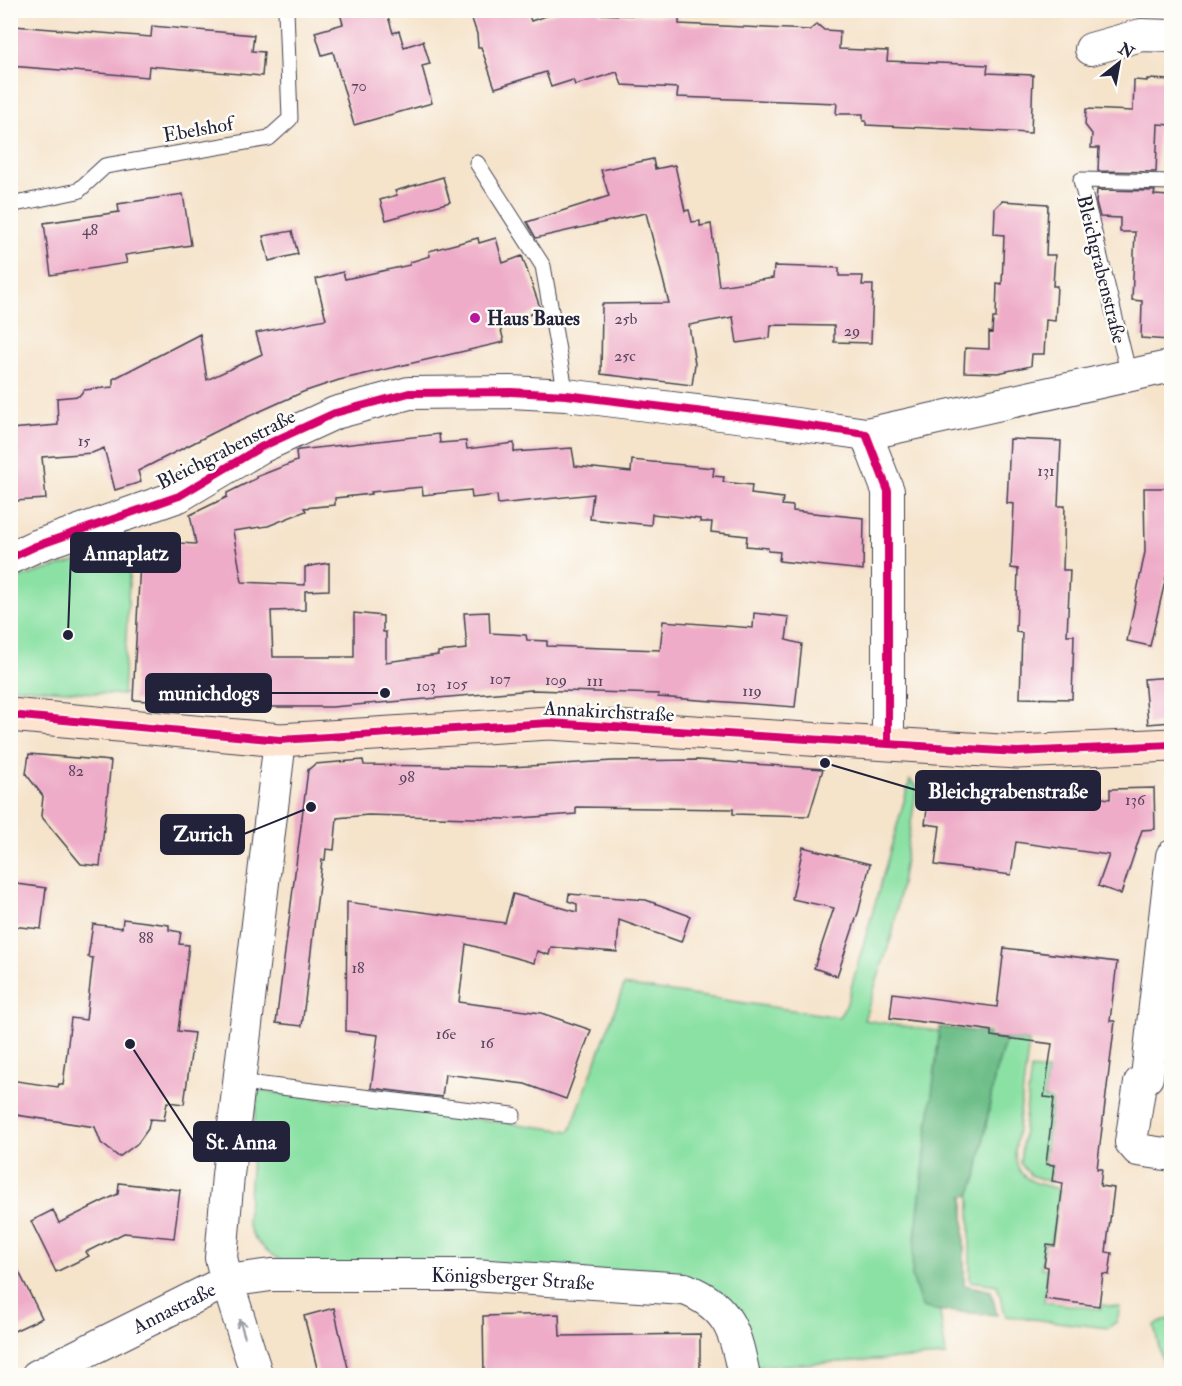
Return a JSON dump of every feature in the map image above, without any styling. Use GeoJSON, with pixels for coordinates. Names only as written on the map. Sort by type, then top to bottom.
{"type":"FeatureCollection","features":[{"type":"Feature","properties":{"kind":"street"},"geometry":{"type":"LineString","coordinates":[[1091,50],[1141,35],[1172,36]]}},
{"type":"Feature","properties":{"kind":"street","name":"Bleichgrabenstraße"},"geometry":{"type":"LineString","coordinates":[[10,558],[36,546],[179,496],[261,447],[335,413],[409,393],[511,392],[566,395],[866,434],[1172,366]]}},
{"type":"Feature","properties":{"kind":"street"},"geometry":{"type":"LineString","coordinates":[[866,434],[888,491],[888,743]]}},
{"type":"Feature","properties":{"kind":"street","name":"Annakirchstraße"},"geometry":{"type":"LineString","coordinates":[[10,716],[280,740],[549,723],[1017,752],[1172,745]]}},
{"type":"Feature","properties":{"kind":"street","name":"Annastraße"},"geometry":{"type":"LineString","coordinates":[[37,1376],[227,1281],[221,1258],[228,1175],[280,740]]}},
{"type":"Feature","properties":{"kind":"street"},"geometry":{"type":"LineString","coordinates":[[1172,856],[1159,1079],[1140,1083],[1131,1142],[1138,1150],[1172,1155]]}},
{"type":"Feature","properties":{"kind":"street","name":"Königsberger Straße"},"geometry":{"type":"LineString","coordinates":[[227,1281],[271,1275],[473,1275],[685,1289],[702,1295],[716,1306],[731,1324],[744,1376]]}},
{"type":"Feature","properties":{"kind":"street"},"geometry":{"type":"LineString","coordinates":[[227,1281],[257,1376]]}},
{"type":"Feature","properties":{"kind":"lane","name":"Ebelshof"},"geometry":{"type":"LineString","coordinates":[[10,205],[78,191],[105,166],[269,138],[290,119],[286,10]]}},
{"type":"Feature","properties":{"kind":"lane"},"geometry":{"type":"LineString","coordinates":[[477,163],[543,266],[566,395]]}},
{"type":"Feature","properties":{"kind":"lane","name":"Bleichgrabenstraße"},"geometry":{"type":"LineString","coordinates":[[1129,375],[1081,180],[1172,182]]}},
{"type":"Feature","properties":{"kind":"lane"},"geometry":{"type":"LineString","coordinates":[[239,1082],[513,1115]]}},
{"type":"Feature","properties":{"kind":"green space"},"geometry":{"type":"Polygon","coordinates":[[[131,545],[123,695],[11,687],[11,583],[22,577],[131,545]]]}},
{"type":"Feature","properties":{"kind":"green space"},"geometry":{"type":"Polygon","coordinates":[[[910,780],[917,787],[893,932],[864,1020],[990,1039],[936,1284],[946,1356],[751,1367],[729,1305],[290,1266],[270,1253],[254,1237],[247,1223],[257,1090],[570,1131],[624,985],[839,1017],[846,1006],[910,780]]]}},
{"type":"Feature","properties":{"kind":"green space"},"geometry":{"type":"Polygon","coordinates":[[[940,1027],[989,1033],[989,1038],[1006,1039],[995,1074],[977,1177],[970,1195],[964,1196],[964,1285],[991,1291],[997,1315],[922,1307],[912,1277],[940,1027]]]}},
{"type":"Feature","properties":{"kind":"green space"},"geometry":{"type":"Polygon","coordinates":[[[1006,1039],[1029,1042],[1015,1152],[1016,1162],[1023,1175],[1029,1180],[1060,1189],[1051,1243],[1045,1243],[1041,1268],[1048,1269],[1044,1302],[1101,1309],[1102,1305],[1120,1307],[1117,1321],[1108,1328],[1006,1316],[997,1285],[970,1281],[970,1195],[977,1177],[995,1074],[1006,1039]]]}},
{"type":"Feature","properties":{"kind":"green space"},"geometry":{"type":"Polygon","coordinates":[[[1031,1069],[1047,1071],[1044,1098],[1052,1100],[1044,1165],[1052,1166],[1050,1182],[1030,1175],[1020,1163],[1031,1069]]]}},
{"type":"Feature","properties":{"kind":"green space"},"geometry":{"type":"Polygon","coordinates":[[[1171,1318],[1171,1369],[1163,1366],[1154,1325],[1171,1318]]]}},
{"type":"Feature","properties":{"kind":"building"},"geometry":{"type":"Polygon","coordinates":[[[339,10],[386,10],[393,33],[399,31],[404,47],[423,41],[430,64],[422,66],[432,103],[354,125],[333,52],[322,55],[315,32],[343,24],[339,10]]]}},
{"type":"Feature","properties":{"kind":"building"},"geometry":{"type":"Polygon","coordinates":[[[487,10],[527,10],[531,21],[564,10],[599,10],[600,14],[679,17],[679,24],[810,30],[817,24],[824,30],[840,31],[839,49],[888,51],[887,61],[988,65],[987,73],[1033,75],[1031,133],[866,125],[866,121],[863,121],[863,114],[836,114],[837,103],[677,97],[678,88],[622,85],[617,72],[575,85],[573,80],[551,87],[546,72],[495,88],[481,47],[478,47],[477,34],[471,16],[487,10]]]}},
{"type":"Feature","properties":{"kind":"building"},"geometry":{"type":"Polygon","coordinates":[[[14,26],[151,37],[152,26],[254,35],[252,51],[264,52],[262,76],[149,66],[148,77],[10,66],[10,41],[13,41],[14,26]]]}},
{"type":"Feature","properties":{"kind":"building"},"geometry":{"type":"Polygon","coordinates":[[[1147,79],[1172,80],[1172,125],[1158,124],[1156,172],[1098,171],[1099,148],[1091,148],[1092,134],[1085,125],[1086,109],[1133,111],[1134,80],[1147,81],[1147,79]]]}},
{"type":"Feature","properties":{"kind":"building"},"geometry":{"type":"Polygon","coordinates":[[[653,159],[655,169],[675,165],[685,211],[689,210],[692,222],[700,221],[700,226],[711,224],[719,286],[773,278],[774,266],[839,268],[839,276],[863,276],[862,285],[873,285],[871,343],[834,342],[834,326],[771,325],[770,338],[737,343],[733,317],[689,325],[695,364],[692,385],[601,374],[602,304],[669,303],[646,213],[536,238],[527,222],[609,196],[601,170],[653,159]]]}},
{"type":"Feature","properties":{"kind":"building"},"geometry":{"type":"Polygon","coordinates":[[[443,177],[450,202],[386,220],[380,200],[397,195],[395,191],[443,177]]]}},
{"type":"Feature","properties":{"kind":"building"},"geometry":{"type":"Polygon","coordinates":[[[1097,190],[1155,191],[1154,195],[1169,196],[1168,202],[1172,202],[1172,334],[1169,333],[1169,340],[1141,338],[1142,301],[1132,300],[1135,232],[1120,232],[1120,218],[1100,217],[1096,202],[1097,190]]]}},
{"type":"Feature","properties":{"kind":"building"},"geometry":{"type":"Polygon","coordinates":[[[183,194],[191,245],[125,255],[127,263],[51,275],[44,223],[119,212],[118,204],[183,194]]]}},
{"type":"Feature","properties":{"kind":"building"},"geometry":{"type":"Polygon","coordinates":[[[1002,201],[1048,204],[1046,255],[1055,255],[1053,286],[1057,286],[1055,321],[1046,320],[1044,354],[1032,354],[1031,366],[998,373],[964,372],[965,348],[989,349],[989,332],[992,333],[993,318],[996,318],[997,283],[1002,284],[1004,235],[994,234],[995,208],[1002,201]]]}},
{"type":"Feature","properties":{"kind":"building"},"geometry":{"type":"Polygon","coordinates":[[[292,231],[298,254],[269,261],[263,236],[292,231]]]}},
{"type":"Feature","properties":{"kind":"building"},"geometry":{"type":"Polygon","coordinates":[[[478,238],[479,243],[496,238],[503,263],[522,256],[541,310],[500,326],[504,342],[339,380],[303,392],[225,427],[138,471],[141,482],[115,490],[104,448],[92,453],[42,457],[46,499],[15,501],[10,457],[10,429],[58,425],[57,398],[79,396],[84,390],[113,387],[113,379],[200,334],[207,380],[262,354],[256,333],[326,319],[316,279],[343,272],[345,279],[410,265],[410,262],[430,256],[429,251],[478,238]]]}},
{"type":"Feature","properties":{"kind":"building"},"geometry":{"type":"Polygon","coordinates":[[[439,434],[440,443],[466,441],[467,449],[514,443],[514,452],[572,448],[575,466],[631,472],[632,460],[714,468],[713,476],[724,477],[723,482],[752,485],[751,494],[783,498],[782,505],[793,506],[793,511],[864,518],[863,570],[779,561],[780,552],[768,551],[768,548],[746,546],[747,536],[711,532],[712,522],[700,522],[700,519],[652,514],[651,525],[590,519],[593,494],[498,504],[497,495],[472,498],[471,490],[423,495],[422,487],[371,492],[371,494],[335,498],[335,505],[304,508],[306,511],[268,526],[233,531],[242,582],[305,585],[305,567],[329,563],[329,590],[305,591],[305,610],[271,611],[273,657],[354,657],[354,613],[383,616],[383,632],[386,632],[386,662],[467,649],[464,613],[489,612],[490,633],[526,635],[527,640],[547,641],[547,646],[660,650],[663,621],[753,628],[754,613],[789,617],[786,640],[802,644],[795,707],[658,697],[659,694],[532,690],[332,707],[246,707],[133,700],[141,541],[196,544],[190,515],[227,497],[227,493],[256,477],[297,461],[296,451],[439,434]]]}},
{"type":"Feature","properties":{"kind":"building"},"geometry":{"type":"Polygon","coordinates":[[[1010,439],[1061,441],[1058,506],[1065,506],[1063,570],[1070,570],[1067,635],[1074,635],[1072,699],[1020,698],[1022,633],[1016,632],[1018,569],[1011,568],[1014,504],[1007,503],[1010,439]]]}},
{"type":"Feature","properties":{"kind":"building"},"geometry":{"type":"Polygon","coordinates":[[[1144,488],[1170,488],[1170,560],[1150,646],[1127,641],[1145,552],[1144,488]]]}},
{"type":"Feature","properties":{"kind":"building"},"geometry":{"type":"Polygon","coordinates":[[[1172,677],[1172,722],[1148,724],[1144,679],[1172,677]]]}},
{"type":"Feature","properties":{"kind":"building"},"geometry":{"type":"Polygon","coordinates":[[[29,754],[111,761],[100,866],[81,864],[41,816],[43,796],[26,774],[29,754]]]}},
{"type":"Feature","properties":{"kind":"building"},"geometry":{"type":"Polygon","coordinates":[[[363,760],[364,765],[511,767],[613,761],[698,760],[823,769],[809,816],[733,814],[733,809],[576,807],[576,814],[506,819],[368,815],[337,818],[334,850],[326,849],[325,860],[322,860],[302,1026],[276,1023],[308,770],[315,764],[363,760]]]}},
{"type":"Feature","properties":{"kind":"building"},"geometry":{"type":"Polygon","coordinates":[[[931,779],[1037,793],[1110,799],[1110,789],[1154,788],[1155,829],[1142,830],[1121,894],[1098,886],[1109,855],[1016,842],[1011,875],[935,865],[940,826],[925,824],[931,779]]]}},
{"type":"Feature","properties":{"kind":"building"},"geometry":{"type":"Polygon","coordinates":[[[803,847],[870,864],[859,910],[837,976],[814,968],[834,908],[792,899],[803,847]]]}},
{"type":"Feature","properties":{"kind":"building"},"geometry":{"type":"Polygon","coordinates":[[[10,883],[46,888],[41,929],[10,926],[10,883]]]}},
{"type":"Feature","properties":{"kind":"building"},"geometry":{"type":"Polygon","coordinates":[[[513,894],[577,912],[577,904],[568,901],[569,894],[646,900],[690,916],[681,942],[619,920],[617,952],[551,947],[549,955],[537,951],[534,963],[466,944],[459,1002],[541,1013],[591,1030],[566,1099],[525,1084],[445,1074],[442,1097],[371,1088],[378,1035],[346,1031],[347,902],[505,923],[513,894]]]}},
{"type":"Feature","properties":{"kind":"building"},"geometry":{"type":"Polygon","coordinates":[[[123,919],[169,925],[169,930],[181,932],[179,944],[189,945],[178,1031],[194,1033],[184,1104],[167,1102],[164,1120],[150,1119],[148,1129],[138,1143],[119,1157],[101,1143],[95,1127],[10,1114],[10,1080],[58,1087],[59,1084],[63,1085],[71,1018],[86,1020],[93,958],[88,957],[93,924],[122,928],[123,919]]]}},
{"type":"Feature","properties":{"kind":"building"},"geometry":{"type":"Polygon","coordinates":[[[1004,948],[1117,962],[1110,1021],[1115,1021],[1097,1169],[1102,1169],[1100,1186],[1114,1188],[1106,1252],[1112,1253],[1109,1275],[1103,1274],[1099,1306],[1045,1299],[1048,1267],[1044,1266],[1047,1245],[1055,1246],[1063,1183],[1052,1181],[1054,1165],[1046,1164],[1054,1098],[1044,1097],[1052,1044],[991,1036],[991,1031],[980,1029],[890,1018],[893,993],[997,1007],[1004,948]]]}},
{"type":"Feature","properties":{"kind":"building"},"geometry":{"type":"Polygon","coordinates":[[[119,1183],[180,1190],[174,1238],[124,1233],[86,1252],[89,1256],[56,1272],[31,1221],[53,1210],[59,1223],[118,1194],[119,1183]]]}},
{"type":"Feature","properties":{"kind":"building"},"geometry":{"type":"Polygon","coordinates":[[[10,1254],[42,1318],[10,1333],[10,1254]]]}},
{"type":"Feature","properties":{"kind":"building"},"geometry":{"type":"Polygon","coordinates":[[[334,1308],[350,1376],[319,1376],[304,1316],[334,1308]]]}},
{"type":"Feature","properties":{"kind":"building"},"geometry":{"type":"Polygon","coordinates":[[[559,1314],[560,1336],[700,1334],[700,1376],[484,1376],[483,1316],[559,1314]]]}},
{"type":"Feature","properties":{"kind":"cycle path"},"geometry":{"type":"LineString","coordinates":[[10,558],[36,546],[179,496],[261,447],[335,413],[409,393],[511,392],[566,395],[866,434],[888,491],[888,743]]}},
{"type":"Feature","properties":{"kind":"cycle path"},"geometry":{"type":"LineString","coordinates":[[10,715],[280,740],[549,723],[1017,752],[1172,745]]}},
{"type":"Feature","properties":{"kind":"place","name":"Haus Baues"},"geometry":{"type":"Point","coordinates":[475,318]}},
{"type":"Feature","properties":{"kind":"place","name":"Annaplatz"},"geometry":{"type":"Point","coordinates":[68,635]}},
{"type":"Feature","properties":{"kind":"place","name":"munichdogs"},"geometry":{"type":"Point","coordinates":[385,693]}},
{"type":"Feature","properties":{"kind":"place","name":"Bleichgrabenstraße"},"geometry":{"type":"Point","coordinates":[825,763]}},
{"type":"Feature","properties":{"kind":"place","name":"Zurich"},"geometry":{"type":"Point","coordinates":[311,807]}},
{"type":"Feature","properties":{"kind":"place","name":"St. Anna"},"geometry":{"type":"Point","coordinates":[130,1044]}}]}
